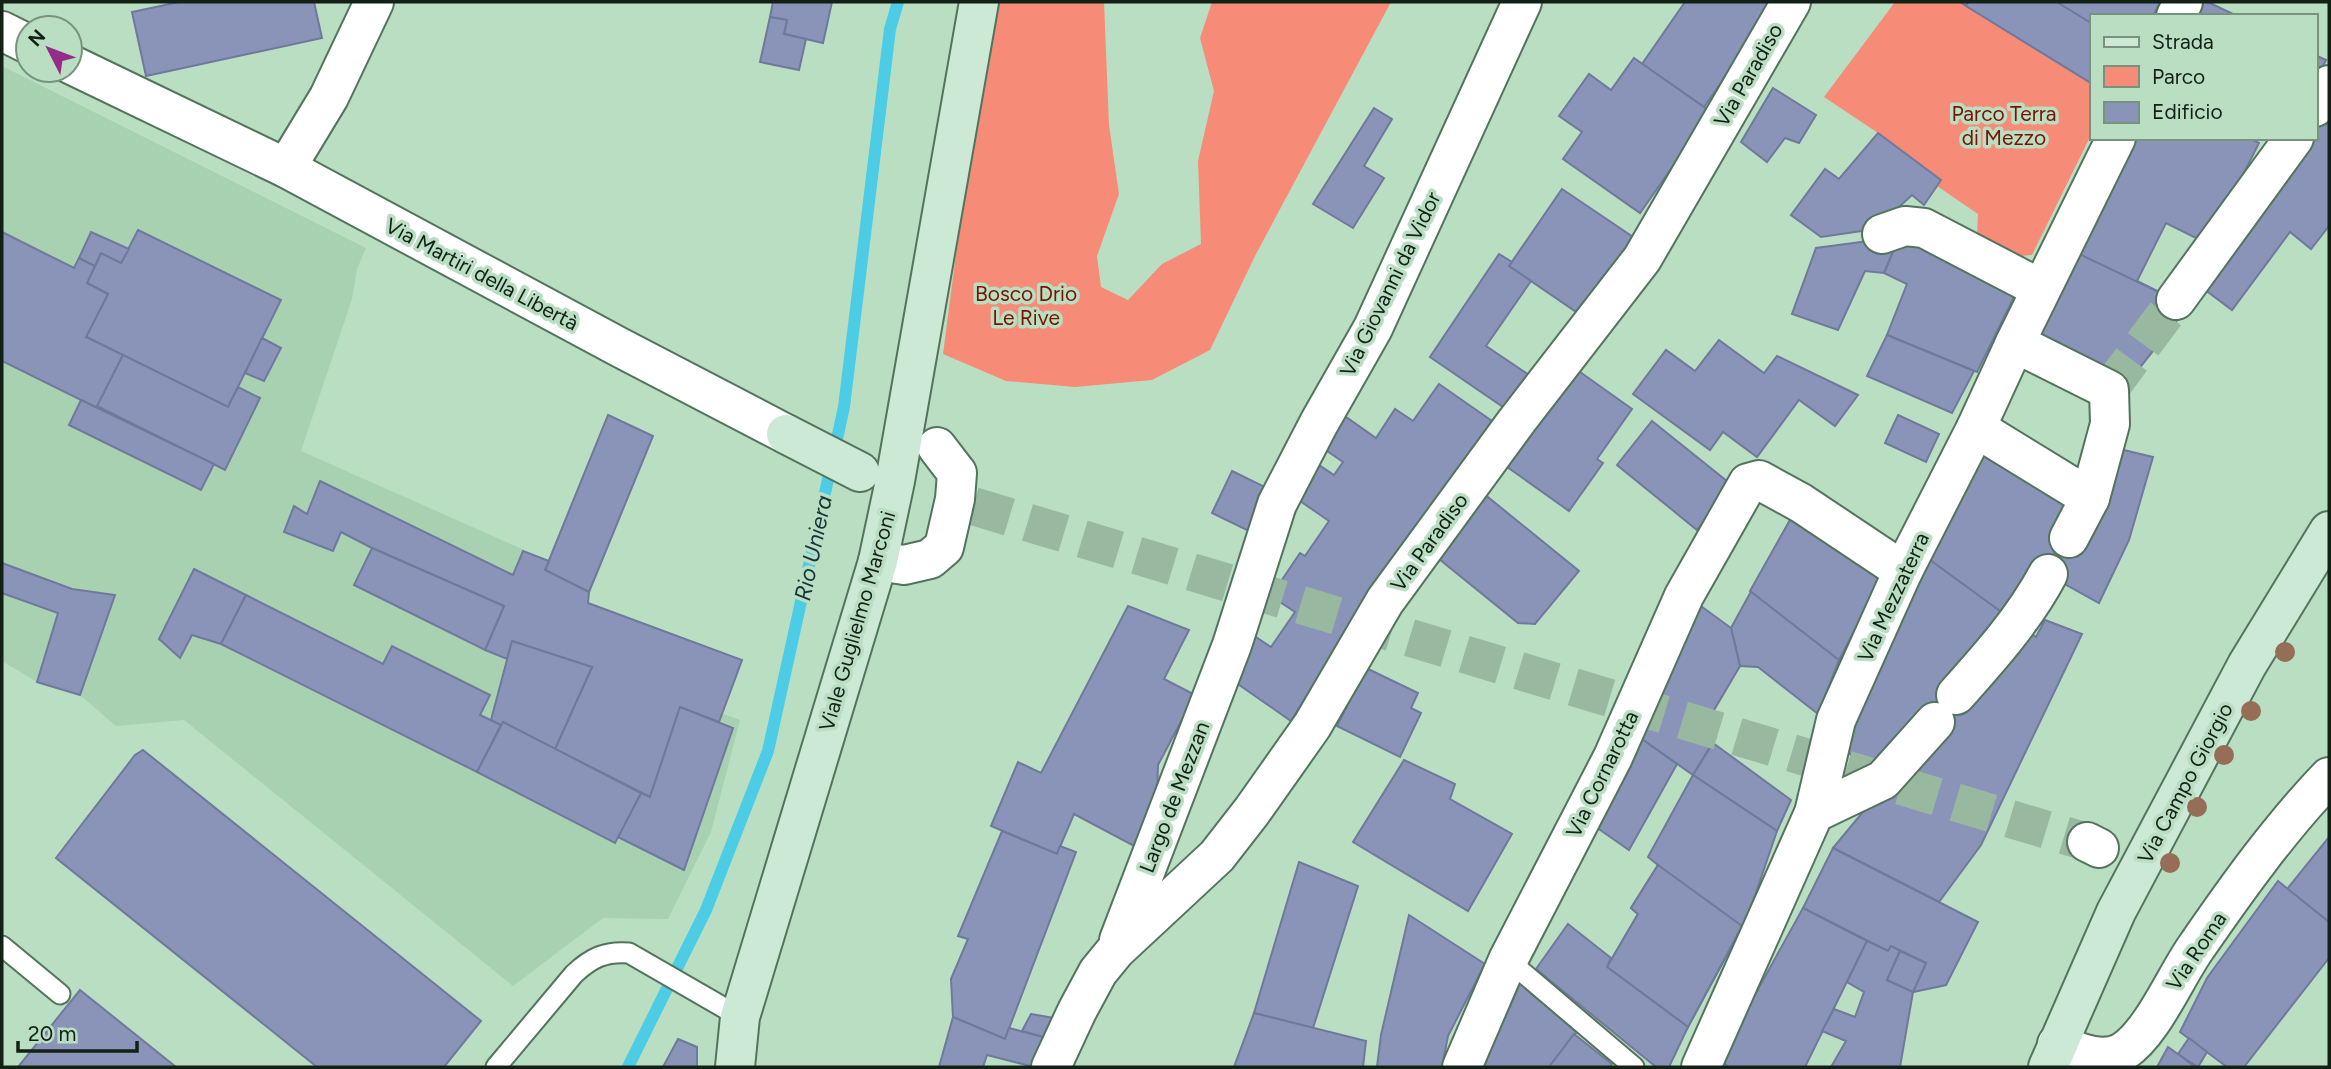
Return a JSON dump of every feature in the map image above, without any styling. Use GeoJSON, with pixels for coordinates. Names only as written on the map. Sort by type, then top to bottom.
{"type":"FeatureCollection","features":[{"type":"Feature","properties":{"kind":"street"},"geometry":{"type":"LineString","coordinates":[[286,168],[329,97],[374,2]]}},
{"type":"Feature","properties":{"kind":"street","name":"Viale Guglielmo Marconi"},"geometry":{"type":"LineString","coordinates":[[735,1067],[740,1017],[878,561],[869,474],[979,2]]}},
{"type":"Feature","properties":{"kind":"street","name":"Via Giovanni da Vidor"},"geometry":{"type":"LineString","coordinates":[[1232,645],[1277,504],[1373,328],[1522,2]]}},
{"type":"Feature","properties":{"kind":"street","name":"Via Paradiso"},"geometry":{"type":"LineString","coordinates":[[1051,1067],[1098,972],[1116,950],[1216,856],[1312,726],[1385,601],[1516,422],[1642,259],[1791,2]]}},
{"type":"Feature","properties":{"kind":"street","name":"Via Martiri della Libertà"},"geometry":{"type":"LineString","coordinates":[[84,71],[286,168],[619,347],[869,474]]}},
{"type":"Feature","properties":{"kind":"street"},"geometry":{"type":"LineString","coordinates":[[2317,104],[2329,85]]}},
{"type":"Feature","properties":{"kind":"street","name":"Via Mezzaterra"},"geometry":{"type":"LineString","coordinates":[[1701,1067],[1814,813],[1836,720],[1903,571],[1976,428],[2115,140]]}},
{"type":"Feature","properties":{"kind":"street"},"geometry":{"type":"LineString","coordinates":[[2176,300],[2293,140]]}},
{"type":"Feature","properties":{"kind":"street"},"geometry":{"type":"LineString","coordinates":[[1882,234],[1905,226],[1924,228],[2041,289]]}},
{"type":"Feature","properties":{"kind":"street"},"geometry":{"type":"LineString","coordinates":[[2015,343],[2109,390],[2110,424],[2090,499],[2069,538]]}},
{"type":"Feature","properties":{"kind":"street"},"geometry":{"type":"LineString","coordinates":[[1976,428],[2090,499]]}},
{"type":"Feature","properties":{"kind":"street"},"geometry":{"type":"LineString","coordinates":[[878,561],[904,565],[930,559],[944,547],[964,503],[957,473],[937,447]]}},
{"type":"Feature","properties":{"kind":"street","name":"Via Cornarotta"},"geometry":{"type":"LineString","coordinates":[[1462,1067],[1508,960],[1613,757],[1684,596],[1748,483],[1759,480],[1801,503],[1903,571]]}},
{"type":"Feature","properties":{"kind":"street","name":"Via Campo Giorgio"},"geometry":{"type":"LineString","coordinates":[[2053,1056],[2116,912],[2248,665],[2329,531]]}},
{"type":"Feature","properties":{"kind":"street"},"geometry":{"type":"LineString","coordinates":[[1814,813],[1883,780],[1999,646],[2035,599],[2048,575]]}},
{"type":"Feature","properties":{"kind":"street","name":"Largo de Mezzan"},"geometry":{"type":"LineString","coordinates":[[1116,950],[1232,645]]}},
{"type":"Feature","properties":{"kind":"street","name":"Via Roma"},"geometry":{"type":"LineString","coordinates":[[2053,1056],[2080,1054],[2103,1057],[2122,1052],[2141,1036],[2195,948],[2273,844],[2328,779]]}},
{"type":"Feature","properties":{"kind":"lane"},"geometry":{"type":"LineString","coordinates":[[2,946],[60,994]]}},
{"type":"Feature","properties":{"kind":"lane"},"geometry":{"type":"LineString","coordinates":[[496,1067],[563,987],[588,961],[601,954],[629,953],[740,1017]]}},
{"type":"Feature","properties":{"kind":"lane"},"geometry":{"type":"LineString","coordinates":[[1508,960],[1634,1067]]}},
{"type":"Feature","properties":{"kind":"shaded area"},"geometry":{"type":"Polygon","coordinates":[[[2,66],[14,72],[14,84],[38,84],[366,248],[357,269],[352,299],[301,451],[549,561],[610,673],[740,720],[711,832],[668,919],[603,918],[513,986],[184,720],[116,726],[80,695],[37,682],[2,661],[2,66]]]}},
{"type":"Feature","properties":{"kind":"green space","name":"Bosco Drio Le Rive"},"geometry":{"type":"Polygon","coordinates":[[[999,2],[1104,2],[1109,125],[1119,194],[1097,256],[1101,287],[1128,300],[1162,264],[1201,244],[1198,161],[1214,91],[1200,38],[1212,2],[1391,2],[1256,254],[1210,350],[1152,380],[1075,387],[1006,381],[943,354],[970,147],[999,2]]]}},
{"type":"Feature","properties":{"kind":"green space","name":"Parco Terra di Mezzo"},"geometry":{"type":"Polygon","coordinates":[[[1895,2],[1960,2],[2090,82],[2090,137],[2032,255],[2006,257],[1977,236],[1978,214],[1937,186],[1941,179],[1824,97],[1895,2]]]}},
{"type":"Feature","properties":{"kind":"building"},"geometry":{"type":"Polygon","coordinates":[[[179,2],[314,2],[322,38],[146,76],[132,12],[179,2]]]}},
{"type":"Feature","properties":{"kind":"building"},"geometry":{"type":"Polygon","coordinates":[[[773,2],[832,2],[823,43],[784,34],[787,20],[770,17],[773,2]]]}},
{"type":"Feature","properties":{"kind":"building"},"geometry":{"type":"Polygon","coordinates":[[[1685,2],[1778,2],[1704,107],[1642,64],[1685,2]]]}},
{"type":"Feature","properties":{"kind":"building"},"geometry":{"type":"Polygon","coordinates":[[[1960,2],[2057,2],[2090,22],[2090,82],[1960,2]]]}},
{"type":"Feature","properties":{"kind":"building"},"geometry":{"type":"Polygon","coordinates":[[[1968,2],[2160,2],[2154,14],[2090,14],[2090,82],[1966,6],[1968,2]]]}},
{"type":"Feature","properties":{"kind":"building"},"geometry":{"type":"Polygon","coordinates":[[[2057,2],[2160,2],[2154,14],[2090,14],[2090,22],[2057,2]]]}},
{"type":"Feature","properties":{"kind":"building"},"geometry":{"type":"Polygon","coordinates":[[[2203,2],[2208,2],[2233,14],[2197,14],[2203,2]]]}},
{"type":"Feature","properties":{"kind":"building"},"geometry":{"type":"Polygon","coordinates":[[[770,17],[787,20],[784,34],[806,39],[799,70],[760,62],[770,17]]]}},
{"type":"Feature","properties":{"kind":"building"},"geometry":{"type":"Polygon","coordinates":[[[2317,56],[2326,60],[2317,78],[2317,56]]]}},
{"type":"Feature","properties":{"kind":"building"},"geometry":{"type":"Polygon","coordinates":[[[1634,58],[1711,112],[1640,213],[1563,159],[1582,132],[1559,116],[1589,74],[1611,90],[1634,58]]]}},
{"type":"Feature","properties":{"kind":"building"},"geometry":{"type":"Polygon","coordinates":[[[1773,88],[1816,115],[1799,143],[1785,138],[1767,162],[1741,142],[1773,88]]]}},
{"type":"Feature","properties":{"kind":"building"},"geometry":{"type":"Polygon","coordinates":[[[2329,100],[2329,226],[2311,249],[2290,232],[2232,310],[2196,283],[2303,140],[2317,140],[2317,119],[2329,100]]]}},
{"type":"Feature","properties":{"kind":"building"},"geometry":{"type":"Polygon","coordinates":[[[1374,108],[1392,119],[1364,166],[1384,178],[1353,228],[1313,204],[1374,108]]]}},
{"type":"Feature","properties":{"kind":"building"},"geometry":{"type":"Polygon","coordinates":[[[1878,133],[1941,180],[1924,205],[1912,195],[1875,229],[1821,237],[1791,215],[1825,169],[1839,179],[1878,133]]]}},
{"type":"Feature","properties":{"kind":"building"},"geometry":{"type":"Polygon","coordinates":[[[2132,140],[2253,140],[2259,143],[2208,244],[2166,223],[2137,281],[2188,306],[2119,394],[2028,347],[2132,140]]]}},
{"type":"Feature","properties":{"kind":"building"},"geometry":{"type":"Polygon","coordinates":[[[1562,189],[1642,243],[1588,320],[1509,266],[1562,189]]]}},
{"type":"Feature","properties":{"kind":"building"},"geometry":{"type":"Polygon","coordinates":[[[138,230],[281,300],[228,407],[86,337],[108,294],[87,283],[101,253],[121,263],[138,230]]]}},
{"type":"Feature","properties":{"kind":"building"},"geometry":{"type":"Polygon","coordinates":[[[2,232],[74,268],[79,258],[95,266],[87,283],[108,294],[86,337],[123,355],[97,408],[2,361],[2,232]]]}},
{"type":"Feature","properties":{"kind":"building"},"geometry":{"type":"Polygon","coordinates":[[[91,232],[129,249],[121,263],[101,253],[95,266],[79,258],[91,232]]]}},
{"type":"Feature","properties":{"kind":"building"},"geometry":{"type":"Polygon","coordinates":[[[1911,236],[2015,295],[1977,372],[1887,335],[1907,284],[1884,273],[1899,237],[1911,236]]]}},
{"type":"Feature","properties":{"kind":"building"},"geometry":{"type":"Polygon","coordinates":[[[1899,237],[1884,273],[1865,271],[1838,330],[1792,314],[1816,248],[1899,237]]]}},
{"type":"Feature","properties":{"kind":"building"},"geometry":{"type":"Polygon","coordinates":[[[2075,252],[2188,306],[2119,394],[2028,347],[2075,252]]]}},
{"type":"Feature","properties":{"kind":"building"},"geometry":{"type":"Polygon","coordinates":[[[1499,254],[1512,262],[1509,266],[1531,281],[1486,346],[1532,377],[1509,411],[1430,357],[1499,254]]]}},
{"type":"Feature","properties":{"kind":"building"},"geometry":{"type":"Polygon","coordinates":[[[1887,335],[1974,371],[1952,413],[1867,376],[1887,335]]]}},
{"type":"Feature","properties":{"kind":"building"},"geometry":{"type":"Polygon","coordinates":[[[262,338],[281,348],[264,381],[245,373],[262,338]]]}},
{"type":"Feature","properties":{"kind":"building"},"geometry":{"type":"Polygon","coordinates":[[[1719,340],[1764,373],[1777,356],[1858,395],[1835,426],[1799,400],[1757,457],[1723,432],[1710,450],[1633,394],[1666,350],[1695,371],[1719,340]]]}},
{"type":"Feature","properties":{"kind":"building"},"geometry":{"type":"Polygon","coordinates":[[[123,355],[228,407],[238,387],[260,398],[225,470],[97,406],[123,355]]]}},
{"type":"Feature","properties":{"kind":"building"},"geometry":{"type":"Polygon","coordinates":[[[1573,367],[1632,409],[1597,459],[1603,463],[1569,511],[1503,464],[1573,367]]]}},
{"type":"Feature","properties":{"kind":"building"},"geometry":{"type":"Polygon","coordinates":[[[1439,384],[1492,421],[1346,633],[1291,721],[1222,673],[1250,633],[1271,647],[1295,612],[1271,596],[1300,553],[1305,556],[1329,521],[1287,492],[1310,459],[1334,475],[1343,462],[1314,442],[1336,410],[1376,438],[1395,409],[1413,421],[1439,384]]]}},
{"type":"Feature","properties":{"kind":"building"},"geometry":{"type":"Polygon","coordinates":[[[81,400],[214,464],[201,490],[69,425],[81,400]]]}},
{"type":"Feature","properties":{"kind":"building"},"geometry":{"type":"Polygon","coordinates":[[[608,415],[653,436],[589,592],[545,570],[608,415]]]}},
{"type":"Feature","properties":{"kind":"building"},"geometry":{"type":"Polygon","coordinates":[[[1898,415],[1939,434],[1926,462],[1885,443],[1898,415]]]}},
{"type":"Feature","properties":{"kind":"building"},"geometry":{"type":"Polygon","coordinates":[[[1652,421],[1733,486],[1697,530],[1617,465],[1652,421]]]}},
{"type":"Feature","properties":{"kind":"building"},"geometry":{"type":"Polygon","coordinates":[[[1990,441],[2085,500],[2045,573],[1880,777],[1845,750],[1926,557],[1990,441]]]}},
{"type":"Feature","properties":{"kind":"building"},"geometry":{"type":"Polygon","coordinates":[[[2107,446],[2153,457],[2129,540],[2099,603],[2045,573],[2107,446]]]}},
{"type":"Feature","properties":{"kind":"building"},"geometry":{"type":"Polygon","coordinates":[[[1232,471],[1273,491],[1253,533],[1212,513],[1232,471]]]}},
{"type":"Feature","properties":{"kind":"building"},"geometry":{"type":"Polygon","coordinates":[[[320,481],[513,575],[523,551],[549,561],[545,570],[589,592],[588,603],[742,660],[719,722],[680,707],[650,797],[555,749],[592,667],[512,641],[507,659],[485,650],[504,606],[341,532],[333,551],[284,532],[294,506],[307,514],[320,481]]]}},
{"type":"Feature","properties":{"kind":"building"},"geometry":{"type":"Polygon","coordinates":[[[1483,493],[1579,571],[1535,624],[1518,623],[1433,554],[1483,493]]]}},
{"type":"Feature","properties":{"kind":"building"},"geometry":{"type":"Polygon","coordinates":[[[1794,513],[1883,578],[1846,663],[1839,660],[1818,714],[1758,667],[1740,666],[1731,628],[1794,513]]]}},
{"type":"Feature","properties":{"kind":"building"},"geometry":{"type":"Polygon","coordinates":[[[1794,513],[1883,576],[1839,660],[1750,591],[1794,513]]]}},
{"type":"Feature","properties":{"kind":"building"},"geometry":{"type":"Polygon","coordinates":[[[372,548],[504,606],[485,650],[354,585],[372,548]]]}},
{"type":"Feature","properties":{"kind":"building"},"geometry":{"type":"Polygon","coordinates":[[[1926,557],[2015,622],[1883,780],[1845,750],[1926,557]]]}},
{"type":"Feature","properties":{"kind":"building"},"geometry":{"type":"Polygon","coordinates":[[[2,563],[72,589],[115,595],[80,695],[37,682],[58,613],[2,593],[2,563]]]}},
{"type":"Feature","properties":{"kind":"building"},"geometry":{"type":"Polygon","coordinates":[[[194,569],[246,595],[221,644],[192,635],[180,658],[159,639],[194,569]]]}},
{"type":"Feature","properties":{"kind":"building"},"geometry":{"type":"Polygon","coordinates":[[[246,595],[383,664],[392,646],[490,695],[480,715],[501,725],[477,772],[221,644],[246,595]]]}},
{"type":"Feature","properties":{"kind":"building"},"geometry":{"type":"Polygon","coordinates":[[[1694,601],[1731,628],[1740,666],[1704,727],[1716,737],[1693,775],[1636,735],[1694,601]]]}},
{"type":"Feature","properties":{"kind":"building"},"geometry":{"type":"Polygon","coordinates":[[[1128,606],[1189,630],[1164,679],[1195,695],[1158,765],[1157,803],[1134,846],[1074,814],[1057,854],[991,826],[1018,762],[1041,773],[1128,606]]]}},
{"type":"Feature","properties":{"kind":"building"},"geometry":{"type":"Polygon","coordinates":[[[2045,620],[2082,634],[1981,845],[1939,902],[1833,848],[2018,625],[2036,637],[2045,620]]]}},
{"type":"Feature","properties":{"kind":"building"},"geometry":{"type":"Polygon","coordinates":[[[512,641],[592,667],[555,749],[503,722],[501,725],[491,720],[512,641]]]}},
{"type":"Feature","properties":{"kind":"building"},"geometry":{"type":"Polygon","coordinates":[[[1366,668],[1418,693],[1411,708],[1421,713],[1400,757],[1337,726],[1366,668]]]}},
{"type":"Feature","properties":{"kind":"building"},"geometry":{"type":"Polygon","coordinates":[[[680,707],[733,728],[684,870],[618,837],[641,793],[650,797],[680,707]]]}},
{"type":"Feature","properties":{"kind":"building"},"geometry":{"type":"Polygon","coordinates":[[[503,722],[641,793],[615,843],[477,772],[503,722]]]}},
{"type":"Feature","properties":{"kind":"building"},"geometry":{"type":"Polygon","coordinates":[[[1636,735],[1677,764],[1629,850],[1593,825],[1636,735]]]}},
{"type":"Feature","properties":{"kind":"building"},"geometry":{"type":"Polygon","coordinates":[[[1713,743],[1791,800],[1777,831],[1693,775],[1713,743]]]}},
{"type":"Feature","properties":{"kind":"building"},"geometry":{"type":"Polygon","coordinates":[[[143,750],[481,1021],[444,1067],[317,1067],[56,858],[135,755],[143,750]]]}},
{"type":"Feature","properties":{"kind":"building"},"geometry":{"type":"Polygon","coordinates":[[[1404,760],[1455,784],[1450,799],[1512,834],[1468,911],[1353,842],[1404,760]]]}},
{"type":"Feature","properties":{"kind":"building"},"geometry":{"type":"Polygon","coordinates":[[[1693,775],[1777,831],[1748,916],[1688,1027],[1607,967],[1638,914],[1631,908],[1658,865],[1648,857],[1693,775]]]}},
{"type":"Feature","properties":{"kind":"building"},"geometry":{"type":"Polygon","coordinates":[[[1002,831],[1057,854],[1060,846],[1076,852],[1005,1039],[953,1017],[951,979],[968,939],[958,936],[1002,831]]]}},
{"type":"Feature","properties":{"kind":"building"},"geometry":{"type":"Polygon","coordinates":[[[2329,837],[2329,922],[2287,889],[2329,837]]]}},
{"type":"Feature","properties":{"kind":"building"},"geometry":{"type":"Polygon","coordinates":[[[1833,848],[1978,922],[1946,985],[1913,992],[1926,963],[1891,946],[1888,951],[1803,908],[1833,848]]]}},
{"type":"Feature","properties":{"kind":"building"},"geometry":{"type":"Polygon","coordinates":[[[1299,862],[1358,886],[1313,1028],[1254,1013],[1299,862]]]}},
{"type":"Feature","properties":{"kind":"building"},"geometry":{"type":"Polygon","coordinates":[[[1658,865],[1742,926],[1688,1027],[1607,967],[1638,914],[1631,908],[1658,865]]]}},
{"type":"Feature","properties":{"kind":"building"},"geometry":{"type":"Polygon","coordinates":[[[2278,881],[2329,922],[2329,958],[2244,1067],[2227,1067],[2180,1032],[2207,978],[2278,881]]]}},
{"type":"Feature","properties":{"kind":"building"},"geometry":{"type":"Polygon","coordinates":[[[1803,908],[1867,941],[1805,1067],[1729,1067],[1719,1060],[1803,908]]]}},
{"type":"Feature","properties":{"kind":"building"},"geometry":{"type":"Polygon","coordinates":[[[1409,915],[1485,964],[1448,1036],[1442,1067],[1377,1067],[1381,1035],[1409,915]]]}},
{"type":"Feature","properties":{"kind":"building"},"geometry":{"type":"Polygon","coordinates":[[[1568,924],[1611,958],[1607,967],[1688,1027],[1669,1067],[1656,1067],[1536,969],[1568,924]]]}},
{"type":"Feature","properties":{"kind":"building"},"geometry":{"type":"Polygon","coordinates":[[[1867,941],[1888,951],[1891,946],[1900,951],[1887,980],[1913,992],[1900,1067],[1831,1067],[1846,1041],[1822,1031],[1834,1009],[1855,1017],[1864,992],[1847,982],[1867,941]]]}},
{"type":"Feature","properties":{"kind":"building"},"geometry":{"type":"Polygon","coordinates":[[[1900,951],[1926,963],[1913,992],[1887,980],[1900,951]]]}},
{"type":"Feature","properties":{"kind":"building"},"geometry":{"type":"Polygon","coordinates":[[[1520,983],[1577,1032],[1549,1067],[1483,1067],[1520,983]]]}},
{"type":"Feature","properties":{"kind":"building"},"geometry":{"type":"Polygon","coordinates":[[[80,990],[176,1067],[18,1067],[80,990]]]}},
{"type":"Feature","properties":{"kind":"building"},"geometry":{"type":"Polygon","coordinates":[[[1254,1013],[1366,1041],[1363,1067],[1234,1067],[1254,1013]]]}},
{"type":"Feature","properties":{"kind":"building"},"geometry":{"type":"Polygon","coordinates":[[[1031,1014],[1054,1018],[1043,1037],[1022,1031],[1031,1014]]]}},
{"type":"Feature","properties":{"kind":"building"},"geometry":{"type":"Polygon","coordinates":[[[953,1017],[1005,1039],[1009,1028],[1043,1037],[1034,1067],[987,1055],[983,1067],[939,1067],[953,1017]]]}},
{"type":"Feature","properties":{"kind":"building"},"geometry":{"type":"Polygon","coordinates":[[[1574,1034],[1612,1064],[1610,1067],[1549,1067],[1574,1034]]]}},
{"type":"Feature","properties":{"kind":"building"},"geometry":{"type":"Polygon","coordinates":[[[2189,1038],[2207,1052],[2198,1067],[2178,1054],[2189,1038]]]}},
{"type":"Feature","properties":{"kind":"building"},"geometry":{"type":"Polygon","coordinates":[[[678,1039],[697,1047],[697,1067],[663,1067],[678,1039]]]}},
{"type":"Feature","properties":{"kind":"building"},"geometry":{"type":"Polygon","coordinates":[[[2168,1047],[2178,1054],[2195,1067],[2157,1067],[2168,1047]]]}},
{"type":"Feature","properties":{"kind":"waterway","name":"Rio Uniera"},"geometry":{"type":"LineString","coordinates":[[628,1067],[706,910],[768,751],[844,407],[890,29],[898,2]]}},
{"type":"Feature","properties":{"kind":"tunnel"},"geometry":{"type":"LineString","coordinates":[[2109,390],[2176,300]]}},
{"type":"Feature","properties":{"kind":"tunnel"},"geometry":{"type":"LineString","coordinates":[[973,506],[2087,842]]}}]}
